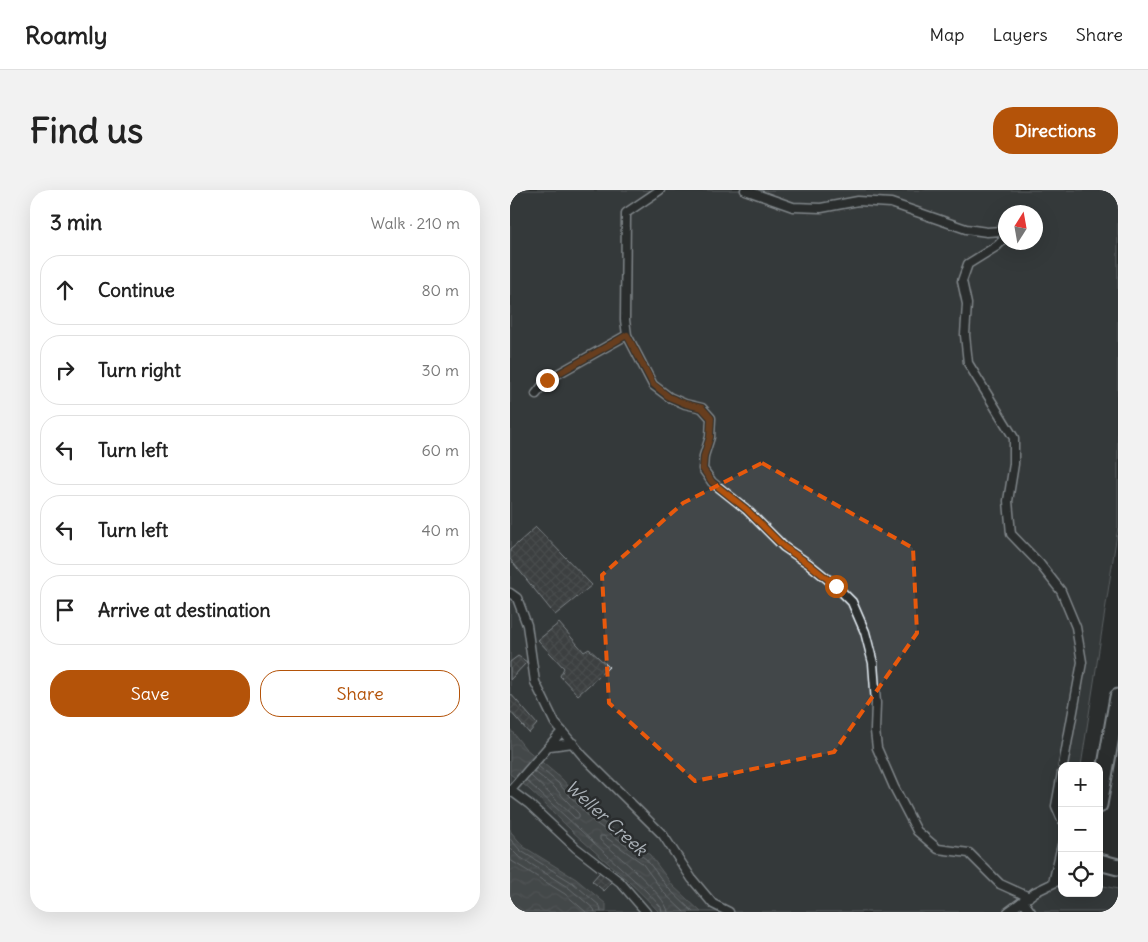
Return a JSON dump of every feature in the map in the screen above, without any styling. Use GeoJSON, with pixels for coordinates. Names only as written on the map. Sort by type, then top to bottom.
{"type":"FeatureCollection","features":[{"type":"Feature","properties":{"kind":"street"},"geometry":{"type":"LineString","coordinates":[[1103,782],[1118,697]]}},
{"type":"Feature","properties":{"kind":"street"},"geometry":{"type":"LineString","coordinates":[[1103,863],[1118,867]]}},
{"type":"Feature","properties":{"kind":"lane"},"geometry":{"type":"LineString","coordinates":[[660,190],[626,213],[625,320],[627,335],[653,384],[669,397],[702,408],[711,418],[710,437],[704,456],[703,469],[712,482],[746,509],[784,547],[809,564],[852,602],[865,632],[873,662],[877,748],[894,787],[917,831],[938,849],[969,853],[1000,884],[1026,899],[1032,912]]}},
{"type":"Feature","properties":{"kind":"lane"},"geometry":{"type":"LineString","coordinates":[[745,190],[793,207],[820,208],[858,201],[891,203],[966,229],[987,232],[1001,231],[1004,239],[997,246],[968,264],[962,281],[967,304],[965,335],[968,363],[1014,438],[1014,464],[1008,501],[1011,534],[1039,563],[1061,591],[1076,627],[1082,662],[1064,762]]}},
{"type":"Feature","properties":{"kind":"lane"},"geometry":{"type":"LineString","coordinates":[[536,394],[547,380],[627,335]]}},
{"type":"Feature","properties":{"kind":"lane"},"geometry":{"type":"LineString","coordinates":[[510,593],[517,598],[527,625],[535,682],[555,723],[572,743],[663,836],[692,879],[713,904],[729,912]]}},
{"type":"Feature","properties":{"kind":"lane"},"geometry":{"type":"LineString","coordinates":[[562,731],[510,790],[529,804],[576,848],[620,882],[646,912]]}},
{"type":"Feature","properties":{"kind":"lane"},"geometry":{"type":"LineString","coordinates":[[547,748],[572,743]]}},
{"type":"Feature","properties":{"kind":"lane"},"geometry":{"type":"LineString","coordinates":[[1058,795],[1056,806],[1058,811]]}},
{"type":"Feature","properties":{"kind":"lane"},"geometry":{"type":"LineString","coordinates":[[1053,883],[1060,852]]}},
{"type":"Feature","properties":{"kind":"lane"},"geometry":{"type":"LineString","coordinates":[[1008,912],[1058,881]]}},
{"type":"Feature","properties":{"kind":"highlighted area"},"geometry":{"type":"Polygon","coordinates":[[[762,463],[913,548],[917,633],[834,752],[695,781],[609,703],[602,575],[683,503],[762,463]]]}},
{"type":"Feature","properties":{"kind":"shaded area"},"geometry":{"type":"Polygon","coordinates":[[[510,190],[1118,190],[1118,527],[1082,762],[1058,762],[1058,897],[1103,897],[1103,886],[1118,889],[1118,912],[510,912],[510,190]]]}},
{"type":"Feature","properties":{"kind":"water"},"geometry":{"type":"Polygon","coordinates":[[[510,729],[525,748],[562,779],[597,818],[650,855],[673,886],[701,912],[659,912],[638,890],[510,774],[510,729]]]}},
{"type":"Feature","properties":{"kind":"water"},"geometry":{"type":"Polygon","coordinates":[[[510,829],[524,847],[576,879],[606,904],[606,912],[510,912],[510,829]]]}},
{"type":"Feature","properties":{"kind":"building"},"geometry":{"type":"Polygon","coordinates":[[[536,527],[592,585],[555,615],[510,559],[510,550],[536,527]]]}},
{"type":"Feature","properties":{"kind":"building"},"geometry":{"type":"Polygon","coordinates":[[[559,623],[584,652],[589,649],[609,667],[578,695],[560,676],[564,668],[538,640],[559,623]]]}},
{"type":"Feature","properties":{"kind":"building"},"geometry":{"type":"Polygon","coordinates":[[[518,656],[527,662],[510,680],[510,662],[518,656]]]}},
{"type":"Feature","properties":{"kind":"building"},"geometry":{"type":"Polygon","coordinates":[[[510,693],[537,724],[529,733],[510,711],[510,693]]]}},
{"type":"Feature","properties":{"kind":"building"},"geometry":{"type":"Polygon","coordinates":[[[600,872],[612,882],[604,891],[592,881],[600,872]]]}},
{"type":"Feature","properties":{"kind":"route"},"geometry":{"type":"LineString","coordinates":[[547,380],[627,335],[653,384],[669,397],[702,408],[711,418],[710,437],[704,456],[703,469],[712,482],[746,509],[784,547],[836,586]]}},
{"type":"Feature","properties":{"kind":"water label","name":"Weller Creek"},"geometry":{"type":"Point","coordinates":[606,818]}}]}
